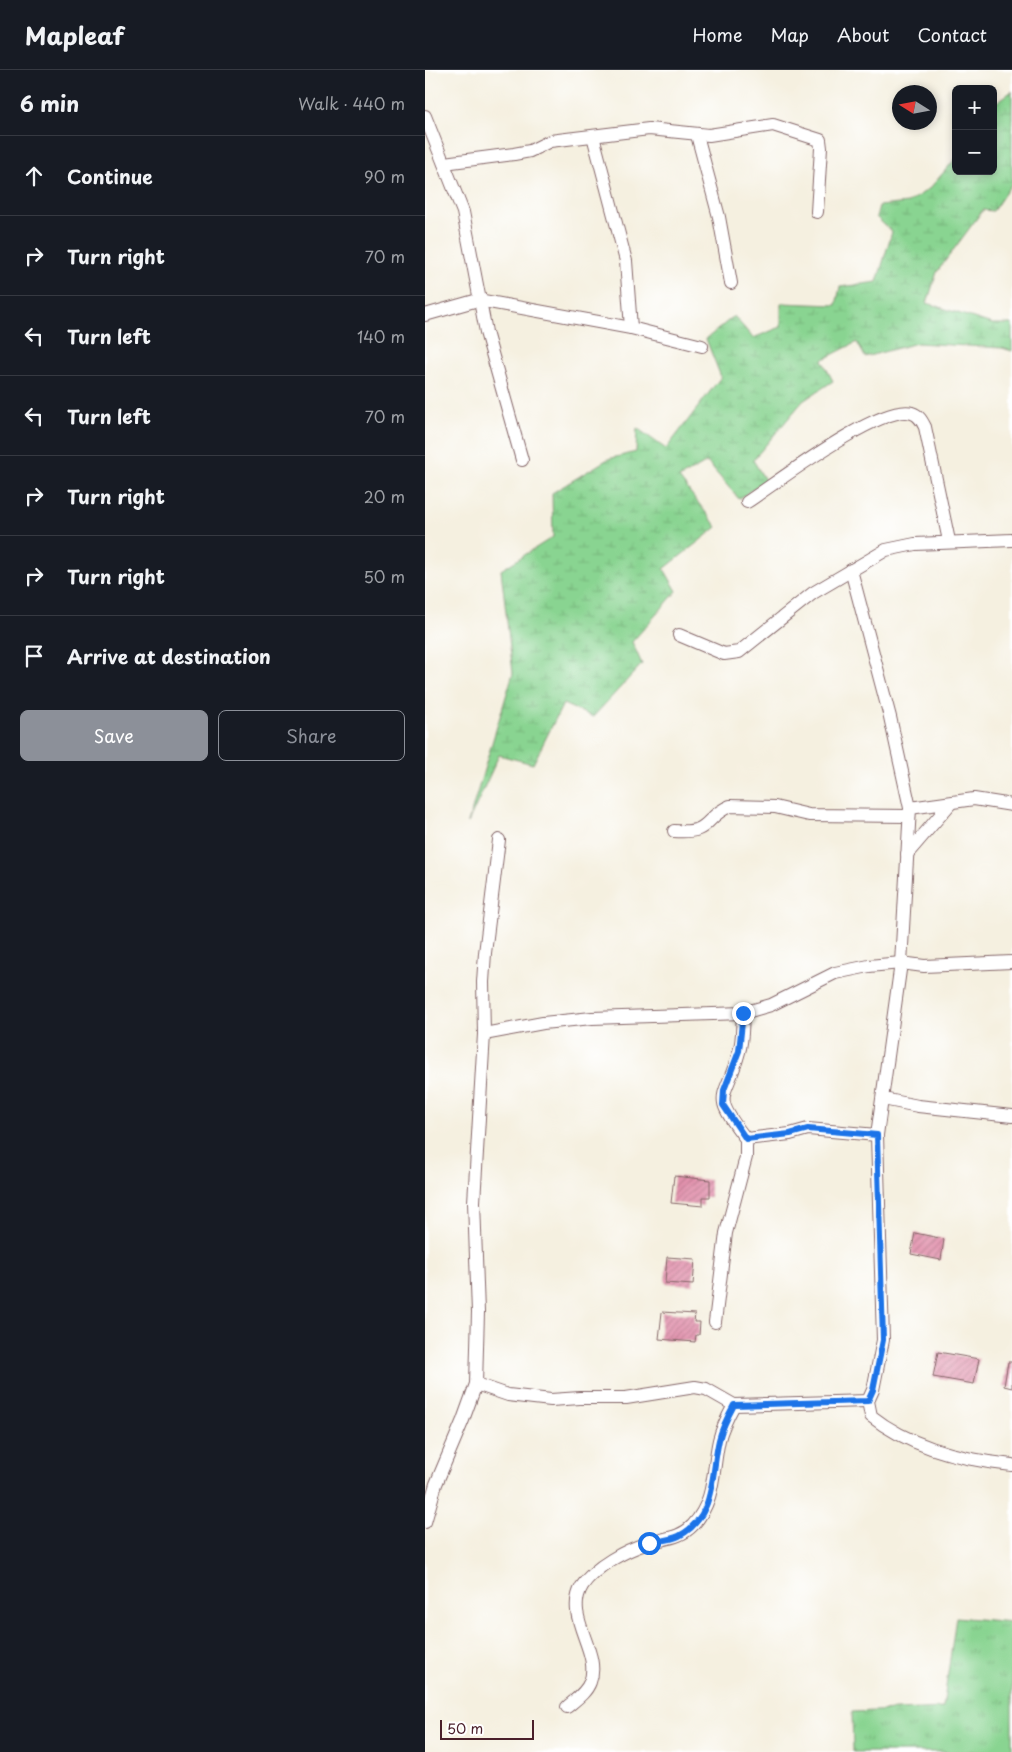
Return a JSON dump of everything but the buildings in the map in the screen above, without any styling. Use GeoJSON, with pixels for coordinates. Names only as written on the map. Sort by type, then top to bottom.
{"type":"FeatureCollection","features":[{"type":"Feature","properties":{"kind":"street"},"geometry":{"type":"LineString","coordinates":[[425,116],[463,212],[478,300],[497,380],[522,460]]}},
{"type":"Feature","properties":{"kind":"street"},"geometry":{"type":"LineString","coordinates":[[444,163],[530,151],[550,142],[659,128],[697,135],[773,125],[820,140],[817,212]]}},
{"type":"Feature","properties":{"kind":"street"},"geometry":{"type":"LineString","coordinates":[[697,135],[719,217],[731,283]]}},
{"type":"Feature","properties":{"kind":"street"},"geometry":{"type":"LineString","coordinates":[[593,136],[626,261],[631,328]]}},
{"type":"Feature","properties":{"kind":"street"},"geometry":{"type":"LineString","coordinates":[[425,315],[478,300],[631,328],[702,346]]}},
{"type":"Feature","properties":{"kind":"street"},"geometry":{"type":"LineString","coordinates":[[747,502],[859,428],[884,416],[911,412],[920,418],[925,427],[949,541]]}},
{"type":"Feature","properties":{"kind":"street"},"geometry":{"type":"LineString","coordinates":[[679,634],[724,654],[739,652],[813,593],[886,550],[915,544],[949,541],[1012,540]]}},
{"type":"Feature","properties":{"kind":"street"},"geometry":{"type":"LineString","coordinates":[[851,570],[890,717],[909,812],[901,963],[889,1032],[883,1099],[877,1135],[883,1340],[873,1390],[868,1401],[871,1416],[886,1428],[904,1437],[929,1448],[988,1462],[1012,1465]]}},
{"type":"Feature","properties":{"kind":"street"},"geometry":{"type":"LineString","coordinates":[[673,831],[691,832],[699,830],[723,809],[730,806],[775,807],[809,815],[909,812],[950,804],[960,800],[974,799],[1012,804]]}},
{"type":"Feature","properties":{"kind":"street"},"geometry":{"type":"LineString","coordinates":[[907,854],[950,804]]}},
{"type":"Feature","properties":{"kind":"street"},"geometry":{"type":"LineString","coordinates":[[425,1522],[436,1484],[476,1384],[477,1312],[474,1202],[484,1034],[485,953],[499,840]]}},
{"type":"Feature","properties":{"kind":"street"},"geometry":{"type":"LineString","coordinates":[[484,1034],[543,1023],[592,1018],[650,1018],[743,1013],[771,1005],[835,972],[869,966],[901,963],[924,966],[1012,962]]}},
{"type":"Feature","properties":{"kind":"street"},"geometry":{"type":"LineString","coordinates":[[715,1322],[726,1233],[746,1157],[746,1139],[723,1105],[724,1090],[739,1051],[743,1013]]}},
{"type":"Feature","properties":{"kind":"street"},"geometry":{"type":"LineString","coordinates":[[883,1099],[919,1106],[1012,1116]]}},
{"type":"Feature","properties":{"kind":"street"},"geometry":{"type":"LineString","coordinates":[[746,1139],[790,1134],[808,1129],[877,1135]]}},
{"type":"Feature","properties":{"kind":"street"},"geometry":{"type":"LineString","coordinates":[[476,1384],[509,1395],[551,1400],[626,1398],[695,1387],[706,1389],[734,1405],[868,1401]]}},
{"type":"Feature","properties":{"kind":"street"},"geometry":{"type":"LineString","coordinates":[[567,1707],[587,1687],[593,1666],[578,1610],[582,1586],[622,1552],[679,1536],[692,1526],[705,1511],[712,1494],[719,1440],[734,1405]]}},
{"type":"Feature","properties":{"kind":"green space"},"geometry":{"type":"Polygon","coordinates":[[[1012,91],[1012,183],[993,211],[983,210],[937,272],[927,303],[992,324],[1012,324],[1012,351],[1002,348],[917,343],[865,357],[857,342],[822,360],[833,381],[803,401],[753,460],[765,480],[739,499],[707,462],[679,478],[717,527],[664,569],[677,591],[632,642],[642,664],[593,717],[563,704],[533,764],[499,755],[468,823],[513,673],[501,570],[553,537],[552,493],[608,459],[636,452],[637,428],[666,449],[721,377],[706,339],[734,316],[753,338],[781,327],[781,303],[836,305],[840,287],[877,282],[892,232],[876,217],[879,206],[908,203],[930,188],[952,163],[952,175],[997,175],[997,102],[1012,91]]]}},
{"type":"Feature","properties":{"kind":"green space"},"geometry":{"type":"Polygon","coordinates":[[[956,1617],[1012,1622],[1012,1752],[853,1752],[852,1712],[943,1708],[956,1617]]]}},
{"type":"Feature","properties":{"kind":"route"},"geometry":{"type":"LineString","coordinates":[[649,1543],[679,1536],[692,1526],[705,1511],[712,1494],[719,1440],[723,1426],[734,1405],[868,1401],[873,1390],[883,1340],[877,1135],[808,1129],[790,1134],[746,1139],[731,1120],[723,1105],[724,1090],[739,1051],[743,1013]]}}]}
